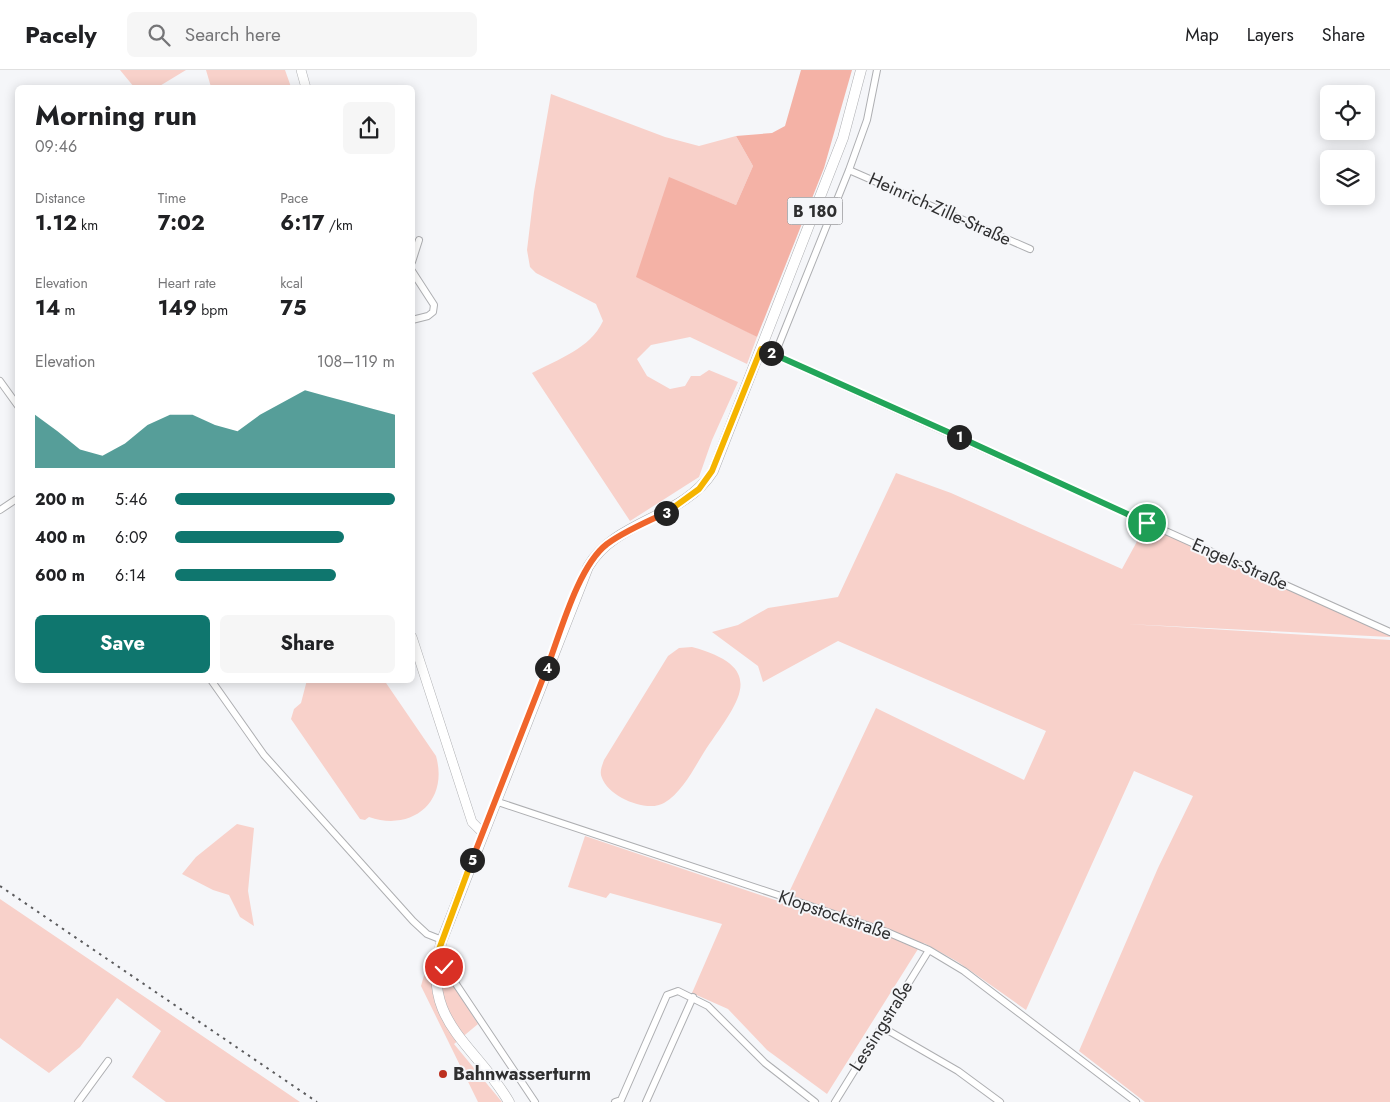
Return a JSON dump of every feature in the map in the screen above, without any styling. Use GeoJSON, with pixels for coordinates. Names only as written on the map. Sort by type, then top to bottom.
{"type":"FeatureCollection","features":[{"type":"Feature","properties":{"kind":"main road","name":"B 180"},"geometry":{"type":"LineString","coordinates":[[510,1102],[446,1019],[438,997],[436,966],[442,940],[580,582],[591,561],[607,544],[676,507],[693,495],[707,480],[718,458],[843,138],[861,70]]}},
{"type":"Feature","properties":{"kind":"street"},"geometry":{"type":"LineString","coordinates":[[301,70],[305,85]]}},
{"type":"Feature","properties":{"kind":"street"},"geometry":{"type":"LineString","coordinates":[[775,354],[850,170],[867,120],[877,70]]}},
{"type":"Feature","properties":{"kind":"street","name":"Heinrich-Zille-Straße"},"geometry":{"type":"LineString","coordinates":[[850,170],[1030,249]]}},
{"type":"Feature","properties":{"kind":"street"},"geometry":{"type":"LineString","coordinates":[[415,253],[419,240]]}},
{"type":"Feature","properties":{"kind":"street"},"geometry":{"type":"LineString","coordinates":[[415,276],[434,305],[433,312],[428,316],[415,319]]}},
{"type":"Feature","properties":{"kind":"street","name":"Engels-Straße"},"geometry":{"type":"LineString","coordinates":[[761,349],[1390,632]]}},
{"type":"Feature","properties":{"kind":"street"},"geometry":{"type":"LineString","coordinates":[[0,381],[15,402]]}},
{"type":"Feature","properties":{"kind":"street"},"geometry":{"type":"LineString","coordinates":[[0,510],[15,500]]}},
{"type":"Feature","properties":{"kind":"street"},"geometry":{"type":"LineString","coordinates":[[415,646],[472,822],[483,833]]}},
{"type":"Feature","properties":{"kind":"street"},"geometry":{"type":"LineString","coordinates":[[213,683],[264,755],[427,934],[442,940]]}},
{"type":"Feature","properties":{"kind":"street","name":"Klopstockstraße"},"geometry":{"type":"LineString","coordinates":[[495,801],[887,932],[929,950],[964,971],[1134,1101]]}},
{"type":"Feature","properties":{"kind":"street","name":"Lessingstraße"},"geometry":{"type":"LineString","coordinates":[[834,1102],[929,950]]}},
{"type":"Feature","properties":{"kind":"street"},"geometry":{"type":"LineString","coordinates":[[436,966],[446,969],[535,1102]]}},
{"type":"Feature","properties":{"kind":"street"},"geometry":{"type":"LineString","coordinates":[[615,1102],[621,1100],[667,995],[678,991],[708,1006],[765,1063],[815,1102]]}},
{"type":"Feature","properties":{"kind":"street"},"geometry":{"type":"LineString","coordinates":[[646,1102],[693,997]]}},
{"type":"Feature","properties":{"kind":"street"},"geometry":{"type":"LineString","coordinates":[[882,1027],[958,1071],[1000,1102]]}},
{"type":"Feature","properties":{"kind":"street"},"geometry":{"type":"LineString","coordinates":[[78,1102],[108,1061]]}},
{"type":"Feature","properties":{"kind":"shaded area"},"geometry":{"type":"Polygon","coordinates":[[[120,70],[186,70],[161,85],[132,85],[120,70]]]}},
{"type":"Feature","properties":{"kind":"shaded area"},"geometry":{"type":"Polygon","coordinates":[[[206,70],[285,70],[290,85],[210,85],[206,70]]]}},
{"type":"Feature","properties":{"kind":"shaded area"},"geometry":{"type":"Polygon","coordinates":[[[801,70],[852,70],[824,168],[757,337],[636,277],[669,177],[736,205],[753,166],[736,136],[772,133],[785,126],[801,70]]]}},
{"type":"Feature","properties":{"kind":"shaded area"},"geometry":{"type":"Polygon","coordinates":[[[551,94],[665,137],[699,146],[736,136],[753,166],[736,205],[669,178],[735,325],[757,337],[747,364],[690,337],[651,345],[637,359],[647,376],[670,389],[685,386],[691,376],[700,376],[709,370],[738,382],[712,440],[699,477],[630,521],[532,373],[582,346],[597,331],[603,321],[596,304],[536,273],[530,267],[527,250],[534,192],[551,94]]]}},
{"type":"Feature","properties":{"kind":"shaded area"},"geometry":{"type":"Polygon","coordinates":[[[896,473],[951,493],[1122,569],[1147,523],[1390,632],[1390,637],[1127,624],[1390,640],[1390,1102],[1145,1102],[1079,1051],[1158,868],[1193,796],[1134,771],[1026,1010],[958,962],[924,943],[918,949],[827,1094],[767,1050],[728,1009],[692,993],[722,924],[610,893],[606,898],[568,887],[585,836],[784,903],[876,708],[1024,780],[1046,731],[838,641],[763,682],[758,666],[712,632],[738,625],[768,608],[838,597],[896,473]]]}},
{"type":"Feature","properties":{"kind":"shaded area"},"geometry":{"type":"Polygon","coordinates":[[[692,647],[716,655],[732,665],[739,676],[740,688],[736,702],[688,778],[671,798],[657,806],[648,806],[629,801],[620,797],[606,785],[601,774],[604,760],[668,656],[679,648],[692,647]]]}},
{"type":"Feature","properties":{"kind":"shaded area"},"geometry":{"type":"Polygon","coordinates":[[[306,683],[386,683],[436,756],[439,772],[437,787],[432,799],[413,816],[399,820],[385,821],[369,817],[365,820],[360,819],[291,719],[294,709],[301,703],[306,683]]]}},
{"type":"Feature","properties":{"kind":"shaded area"},"geometry":{"type":"Polygon","coordinates":[[[237,824],[254,828],[248,891],[254,926],[240,917],[229,895],[213,890],[182,874],[196,857],[237,824]]]}},
{"type":"Feature","properties":{"kind":"shaded area"},"geometry":{"type":"Polygon","coordinates":[[[0,899],[300,1102],[166,1102],[132,1077],[161,1031],[117,998],[80,1047],[49,1073],[0,1038],[0,899]]]}},
{"type":"Feature","properties":{"kind":"shaded area"},"geometry":{"type":"Polygon","coordinates":[[[429,958],[438,972],[445,973],[478,1024],[454,1044],[502,1102],[478,1102],[421,986],[429,958]]]}},
{"type":"Feature","properties":{"kind":"railway"},"geometry":{"type":"LineString","coordinates":[[0,886],[317,1102]]}},
{"type":"Feature","properties":{"kind":"place","name":"Bahnwasserturm"},"geometry":{"type":"Point","coordinates":[443,1074]}},
{"type":"Feature","properties":{"kind":"route"},"geometry":{"type":"LineString","coordinates":[[444,967],[436,966],[442,940],[584,574],[591,561],[607,544],[624,533],[676,507],[693,495],[707,480],[718,458],[761,349],[1147,523]]}}]}
